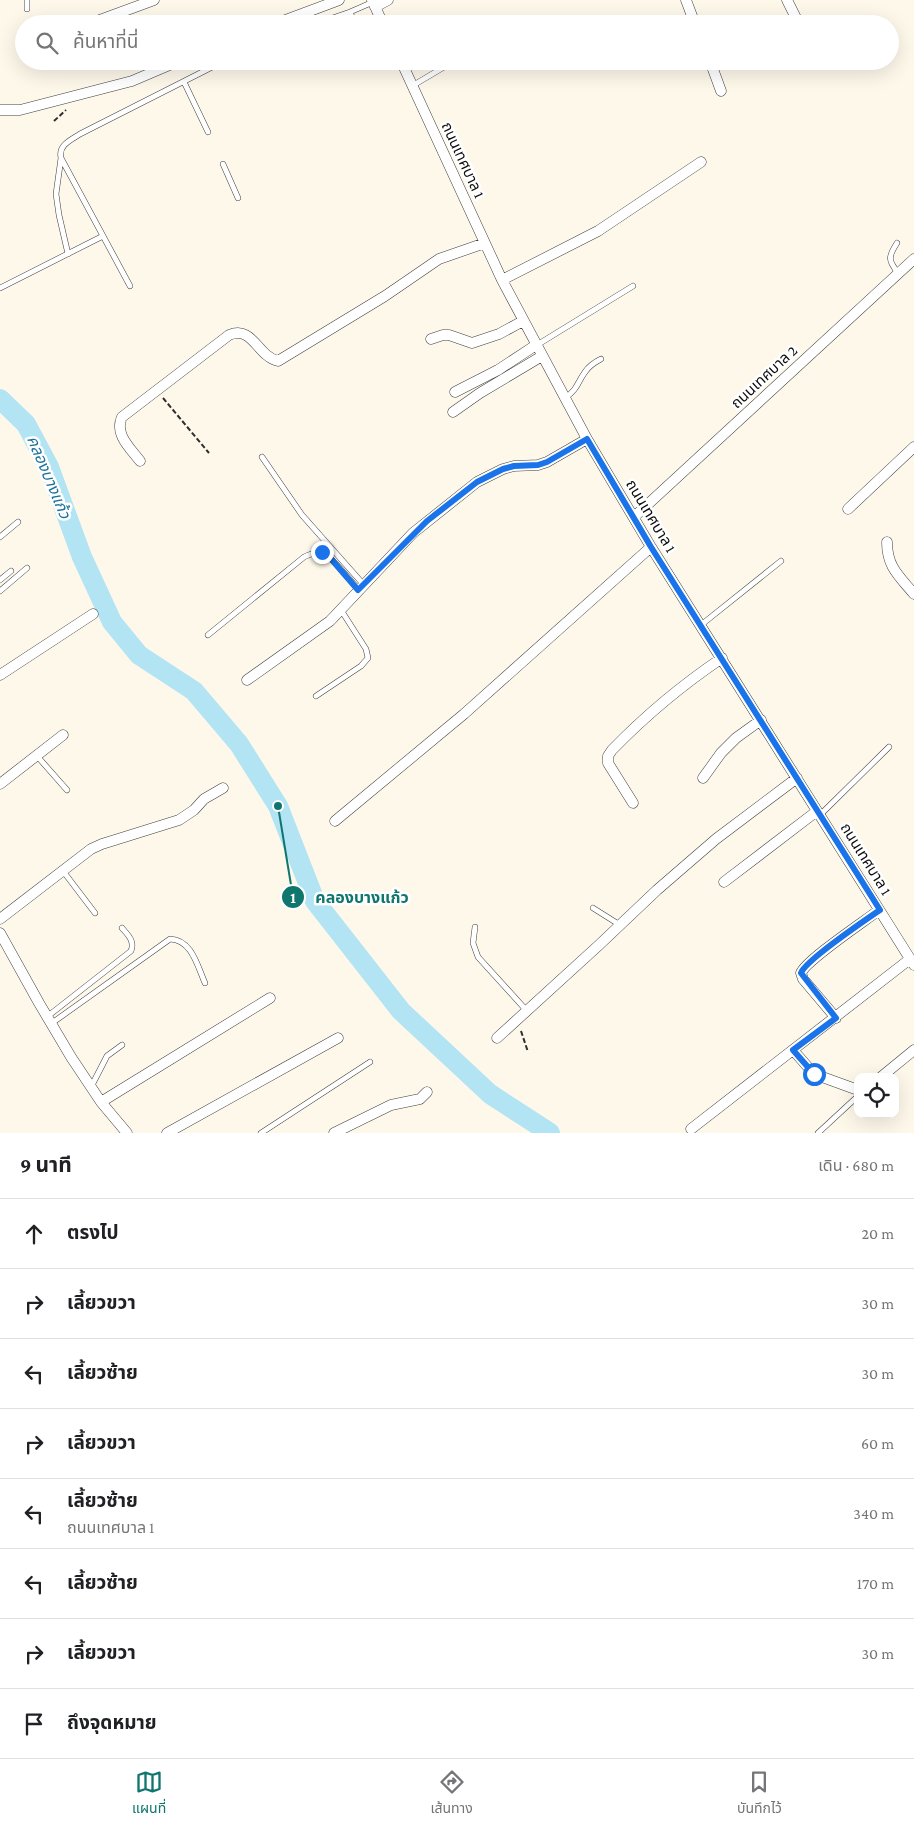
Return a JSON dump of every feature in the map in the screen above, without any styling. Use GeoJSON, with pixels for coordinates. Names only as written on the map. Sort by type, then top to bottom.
{"type":"FeatureCollection","features":[{"type":"Feature","properties":{"kind":"street"},"geometry":{"type":"LineString","coordinates":[[113,15],[154,0]]}},
{"type":"Feature","properties":{"kind":"street"},"geometry":{"type":"LineString","coordinates":[[298,15],[339,0]]}},
{"type":"Feature","properties":{"kind":"street"},"geometry":{"type":"LineString","coordinates":[[379,15],[373,3],[388,0]]}},
{"type":"Feature","properties":{"kind":"street"},"geometry":{"type":"LineString","coordinates":[[686,0],[692,15]]}},
{"type":"Feature","properties":{"kind":"street"},"geometry":{"type":"LineString","coordinates":[[787,0],[794,15]]}},
{"type":"Feature","properties":{"kind":"street"},"geometry":{"type":"LineString","coordinates":[[4,111],[132,81],[157,70]]}},
{"type":"Feature","properties":{"kind":"street","name":"ถนนเทศบาล 1"},"geometry":{"type":"LineString","coordinates":[[405,70],[502,280],[587,439],[651,547],[912,962]]}},
{"type":"Feature","properties":{"kind":"street"},"geometry":{"type":"LineString","coordinates":[[713,70],[721,91]]}},
{"type":"Feature","properties":{"kind":"street"},"geometry":{"type":"LineString","coordinates":[[502,280],[598,231],[702,162]]}},
{"type":"Feature","properties":{"kind":"street"},"geometry":{"type":"LineString","coordinates":[[140,461],[122,436],[119,428],[122,417],[229,335],[237,332],[246,334],[271,360],[278,362],[385,296],[439,259],[485,243]]}},
{"type":"Feature","properties":{"kind":"street","name":"ถนนเทศบาล 2"},"geometry":{"type":"LineString","coordinates":[[634,517],[914,259]]}},
{"type":"Feature","properties":{"kind":"street"},"geometry":{"type":"LineString","coordinates":[[431,339],[450,335],[472,343],[499,334],[523,321]]}},
{"type":"Feature","properties":{"kind":"street"},"geometry":{"type":"LineString","coordinates":[[455,392],[498,370],[536,346]]}},
{"type":"Feature","properties":{"kind":"street"},"geometry":{"type":"LineString","coordinates":[[453,412],[480,393],[542,356]]}},
{"type":"Feature","properties":{"kind":"street"},"geometry":{"type":"LineString","coordinates":[[247,680],[330,621],[427,521],[477,482],[503,469],[514,466],[538,465],[547,462],[587,439]]}},
{"type":"Feature","properties":{"kind":"street"},"geometry":{"type":"LineString","coordinates":[[848,509],[914,447]]}},
{"type":"Feature","properties":{"kind":"street"},"geometry":{"type":"LineString","coordinates":[[888,542],[887,556],[891,566],[914,594]]}},
{"type":"Feature","properties":{"kind":"street"},"geometry":{"type":"LineString","coordinates":[[335,821],[464,714],[651,547]]}},
{"type":"Feature","properties":{"kind":"street"},"geometry":{"type":"LineString","coordinates":[[0,675],[93,614]]}},
{"type":"Feature","properties":{"kind":"street"},"geometry":{"type":"LineString","coordinates":[[633,803],[608,763],[608,756],[661,703],[722,658]]}},
{"type":"Feature","properties":{"kind":"street"},"geometry":{"type":"LineString","coordinates":[[703,778],[721,753],[736,738],[761,720]]}},
{"type":"Feature","properties":{"kind":"street"},"geometry":{"type":"LineString","coordinates":[[0,784],[63,735]]}},
{"type":"Feature","properties":{"kind":"street"},"geometry":{"type":"LineString","coordinates":[[497,1038],[716,839],[797,778]]}},
{"type":"Feature","properties":{"kind":"street"},"geometry":{"type":"LineString","coordinates":[[0,919],[90,850],[102,844],[179,820],[194,810],[204,799],[223,788]]}},
{"type":"Feature","properties":{"kind":"street"},"geometry":{"type":"LineString","coordinates":[[724,882],[819,813]]}},
{"type":"Feature","properties":{"kind":"street"},"geometry":{"type":"LineString","coordinates":[[836,1018],[801,973],[805,966],[880,910]]}},
{"type":"Feature","properties":{"kind":"street"},"geometry":{"type":"LineString","coordinates":[[0,933],[39,1003],[91,1087],[127,1133]]}},
{"type":"Feature","properties":{"kind":"street"},"geometry":{"type":"LineString","coordinates":[[691,1129],[793,1050],[912,962]]}},
{"type":"Feature","properties":{"kind":"street"},"geometry":{"type":"LineString","coordinates":[[101,1102],[270,998]]}},
{"type":"Feature","properties":{"kind":"street"},"geometry":{"type":"LineString","coordinates":[[167,1133],[338,1038]]}},
{"type":"Feature","properties":{"kind":"street"},"geometry":{"type":"LineString","coordinates":[[793,1050],[814,1074],[854,1089]]}},
{"type":"Feature","properties":{"kind":"street"},"geometry":{"type":"LineString","coordinates":[[885,1073],[914,1050]]}},
{"type":"Feature","properties":{"kind":"street"},"geometry":{"type":"LineString","coordinates":[[334,1133],[392,1105],[420,1099],[427,1092]]}},
{"type":"Feature","properties":{"kind":"lane"},"geometry":{"type":"LineString","coordinates":[[27,0],[27,8]]}},
{"type":"Feature","properties":{"kind":"lane"},"geometry":{"type":"LineString","coordinates":[[341,15],[373,3]]}},
{"type":"Feature","properties":{"kind":"lane"},"geometry":{"type":"LineString","coordinates":[[68,254],[56,194],[61,158],[60,152],[63,146],[80,134],[207,70]]}},
{"type":"Feature","properties":{"kind":"lane"},"geometry":{"type":"LineString","coordinates":[[412,86],[439,70]]}},
{"type":"Feature","properties":{"kind":"lane"},"geometry":{"type":"LineString","coordinates":[[184,82],[208,132]]}},
{"type":"Feature","properties":{"kind":"lane"},"geometry":{"type":"LineString","coordinates":[[61,158],[130,286]]}},
{"type":"Feature","properties":{"kind":"lane"},"geometry":{"type":"LineString","coordinates":[[223,164],[238,198]]}},
{"type":"Feature","properties":{"kind":"lane"},"geometry":{"type":"LineString","coordinates":[[0,288],[103,236]]}},
{"type":"Feature","properties":{"kind":"lane"},"geometry":{"type":"LineString","coordinates":[[897,243],[890,255],[890,261],[898,273]]}},
{"type":"Feature","properties":{"kind":"lane"},"geometry":{"type":"LineString","coordinates":[[536,346],[633,286]]}},
{"type":"Feature","properties":{"kind":"lane"},"geometry":{"type":"LineString","coordinates":[[565,398],[574,393],[589,366],[601,358]]}},
{"type":"Feature","properties":{"kind":"lane"},"geometry":{"type":"LineString","coordinates":[[262,457],[302,515],[361,588]]}},
{"type":"Feature","properties":{"kind":"lane"},"geometry":{"type":"LineString","coordinates":[[0,538],[18,522]]}},
{"type":"Feature","properties":{"kind":"lane"},"geometry":{"type":"LineString","coordinates":[[208,634],[304,557],[314,552],[322,552],[361,588]]}},
{"type":"Feature","properties":{"kind":"lane"},"geometry":{"type":"LineString","coordinates":[[701,625],[781,561]]}},
{"type":"Feature","properties":{"kind":"lane"},"geometry":{"type":"LineString","coordinates":[[0,591],[27,568]]}},
{"type":"Feature","properties":{"kind":"lane"},"geometry":{"type":"LineString","coordinates":[[0,580],[10,571]]}},
{"type":"Feature","properties":{"kind":"lane"},"geometry":{"type":"LineString","coordinates":[[316,696],[361,666],[368,658],[366,649],[341,610]]}},
{"type":"Feature","properties":{"kind":"lane"},"geometry":{"type":"LineString","coordinates":[[819,813],[889,748]]}},
{"type":"Feature","properties":{"kind":"lane"},"geometry":{"type":"LineString","coordinates":[[36,756],[67,790]]}},
{"type":"Feature","properties":{"kind":"lane"},"geometry":{"type":"LineString","coordinates":[[63,871],[95,913]]}},
{"type":"Feature","properties":{"kind":"lane"},"geometry":{"type":"LineString","coordinates":[[593,908],[621,925]]}},
{"type":"Feature","properties":{"kind":"lane"},"geometry":{"type":"LineString","coordinates":[[475,927],[473,943],[478,957],[527,1011]]}},
{"type":"Feature","properties":{"kind":"lane"},"geometry":{"type":"LineString","coordinates":[[50,1019],[131,951],[132,941],[122,928]]}},
{"type":"Feature","properties":{"kind":"lane"},"geometry":{"type":"LineString","coordinates":[[50,1019],[170,939],[180,939],[186,944],[206,983]]}},
{"type":"Feature","properties":{"kind":"lane"},"geometry":{"type":"LineString","coordinates":[[91,1087],[107,1056],[122,1045]]}},
{"type":"Feature","properties":{"kind":"lane"},"geometry":{"type":"LineString","coordinates":[[261,1133],[370,1062]]}},
{"type":"Feature","properties":{"kind":"lane"},"geometry":{"type":"LineString","coordinates":[[818,1133],[854,1100]]}},
{"type":"Feature","properties":{"kind":"path"},"geometry":{"type":"LineString","coordinates":[[157,390],[209,453]]}},
{"type":"Feature","properties":{"kind":"path"},"geometry":{"type":"LineString","coordinates":[[517,1019],[528,1052]]}},
{"type":"Feature","properties":{"kind":"waterway","name":"คลองบางแก้ว"},"geometry":{"type":"LineString","coordinates":[[0,399],[26,424],[49,467],[82,557],[112,622],[139,655],[194,691],[239,744],[278,806],[315,901],[401,1011],[490,1094],[550,1133]]}},
{"type":"Feature","properties":{"kind":"place","name":"คลองบางแก้ว"},"geometry":{"type":"Point","coordinates":[278,806]}},
{"type":"Feature","properties":{"kind":"route"},"geometry":{"type":"LineString","coordinates":[[322,552],[332,560],[358,590],[427,521],[477,482],[503,469],[514,466],[538,465],[547,462],[587,439],[651,547],[880,910],[802,969],[803,978],[836,1018],[793,1050],[814,1074]]}}]}
